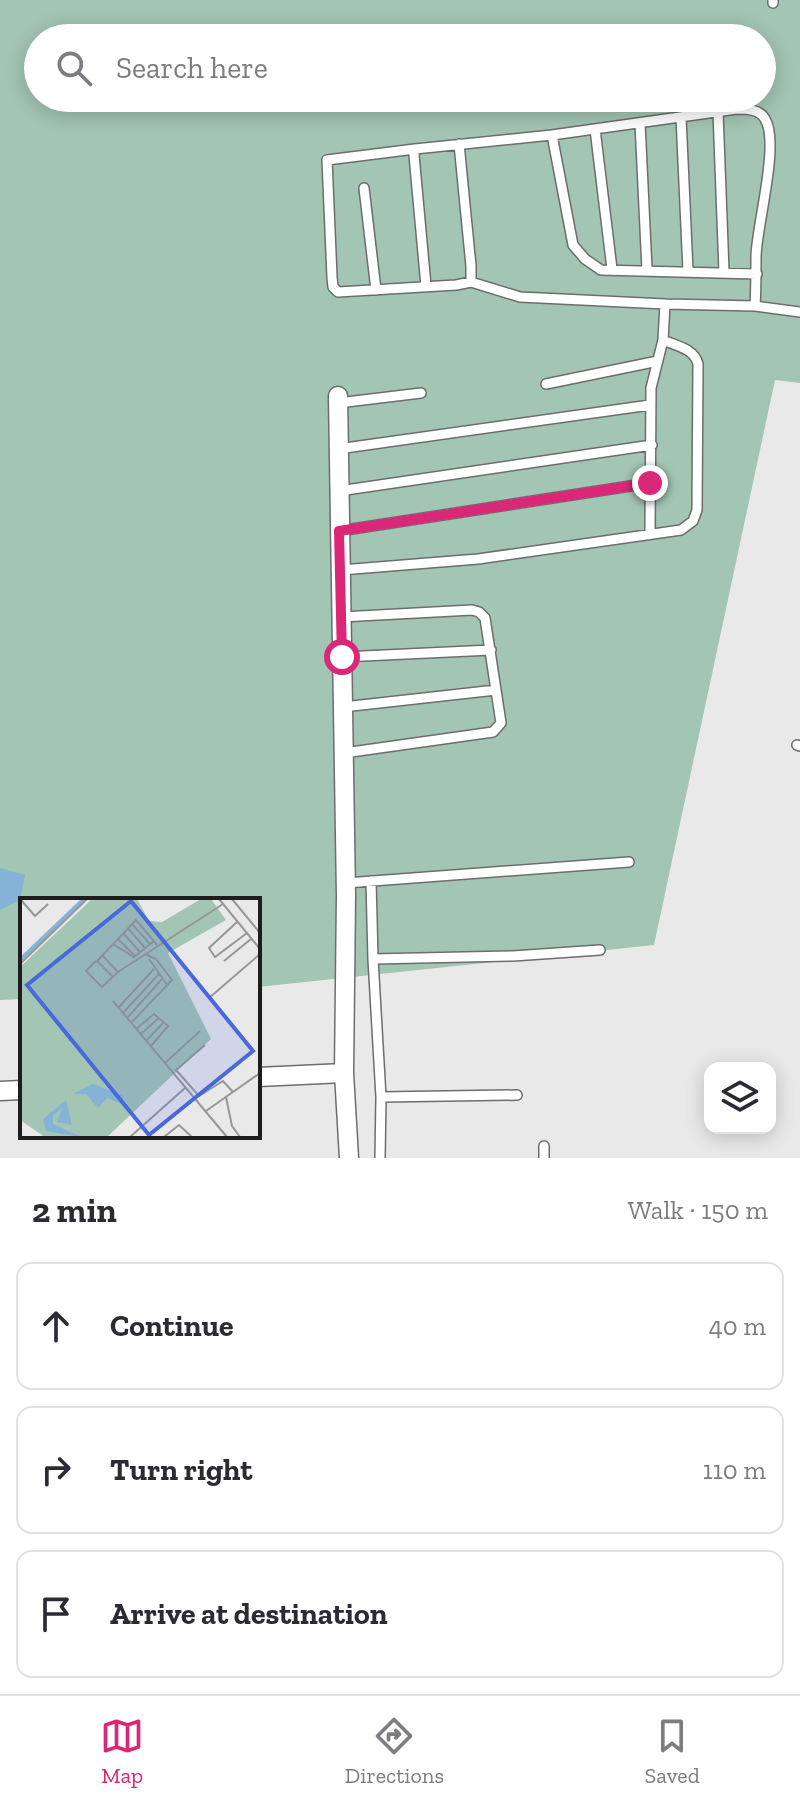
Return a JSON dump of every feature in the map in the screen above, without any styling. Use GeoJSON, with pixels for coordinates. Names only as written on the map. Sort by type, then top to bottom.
{"type":"FeatureCollection","features":[{"type":"Feature","properties":{"kind":"street"},"geometry":{"type":"LineString","coordinates":[[338,400],[346,883],[344,1073],[349,1158]]}},
{"type":"Feature","properties":{"kind":"street"},"geometry":{"type":"LineString","coordinates":[[260,1077],[344,1073]]}},
{"type":"Feature","properties":{"kind":"street"},"geometry":{"type":"LineString","coordinates":[[0,1091],[20,1090]]}},
{"type":"Feature","properties":{"kind":"lane"},"geometry":{"type":"LineString","coordinates":[[724,272],[718,112],[552,135],[327,160],[333,287],[338,292],[471,282],[520,297],[755,306],[800,312]]}},
{"type":"Feature","properties":{"kind":"lane"},"geometry":{"type":"LineString","coordinates":[[755,306],[758,234],[769,168],[768,130],[765,117],[758,112]]}},
{"type":"Feature","properties":{"kind":"lane"},"geometry":{"type":"LineString","coordinates":[[681,117],[688,271]]}},
{"type":"Feature","properties":{"kind":"lane"},"geometry":{"type":"LineString","coordinates":[[640,123],[647,270]]}},
{"type":"Feature","properties":{"kind":"lane"},"geometry":{"type":"LineString","coordinates":[[595,129],[612,269]]}},
{"type":"Feature","properties":{"kind":"lane"},"geometry":{"type":"LineString","coordinates":[[552,135],[573,245],[585,259],[601,270],[757,274]]}},
{"type":"Feature","properties":{"kind":"lane"},"geometry":{"type":"LineString","coordinates":[[459,144],[471,282]]}},
{"type":"Feature","properties":{"kind":"lane"},"geometry":{"type":"LineString","coordinates":[[415,149],[426,286]]}},
{"type":"Feature","properties":{"kind":"lane"},"geometry":{"type":"LineString","coordinates":[[364,188],[376,290]]}},
{"type":"Feature","properties":{"kind":"lane"},"geometry":{"type":"LineString","coordinates":[[650,534],[651,388],[663,340],[665,304]]}},
{"type":"Feature","properties":{"kind":"lane"},"geometry":{"type":"LineString","coordinates":[[340,570],[478,559],[681,530],[693,521],[697,510],[698,364],[692,352],[663,340]]}},
{"type":"Feature","properties":{"kind":"lane"},"geometry":{"type":"LineString","coordinates":[[546,384],[658,361]]}},
{"type":"Feature","properties":{"kind":"lane"},"geometry":{"type":"LineString","coordinates":[[338,400],[421,393]]}},
{"type":"Feature","properties":{"kind":"lane"},"geometry":{"type":"LineString","coordinates":[[338,449],[650,405]]}},
{"type":"Feature","properties":{"kind":"lane"},"geometry":{"type":"LineString","coordinates":[[339,491],[652,445]]}},
{"type":"Feature","properties":{"kind":"lane"},"geometry":{"type":"LineString","coordinates":[[339,531],[650,483]]}},
{"type":"Feature","properties":{"kind":"lane"},"geometry":{"type":"LineString","coordinates":[[341,617],[479,612],[485,618],[501,723],[493,732],[343,753]]}},
{"type":"Feature","properties":{"kind":"lane"},"geometry":{"type":"LineString","coordinates":[[342,657],[491,650]]}},
{"type":"Feature","properties":{"kind":"lane"},"geometry":{"type":"LineString","coordinates":[[343,707],[496,690]]}},
{"type":"Feature","properties":{"kind":"lane"},"geometry":{"type":"LineString","coordinates":[[346,883],[629,862]]}},
{"type":"Feature","properties":{"kind":"lane"},"geometry":{"type":"LineString","coordinates":[[371,881],[381,1097],[380,1158]]}},
{"type":"Feature","properties":{"kind":"lane"},"geometry":{"type":"LineString","coordinates":[[373,959],[513,956],[600,950]]}},
{"type":"Feature","properties":{"kind":"lane"},"geometry":{"type":"LineString","coordinates":[[381,1097],[517,1095]]}},
{"type":"Feature","properties":{"kind":"lane"},"geometry":{"type":"LineString","coordinates":[[544,1146],[544,1158]]}},
{"type":"Feature","properties":{"kind":"green space"},"geometry":{"type":"Polygon","coordinates":[[[0,0],[800,0],[800,383],[775,380],[654,945],[260,987],[260,898],[20,898],[20,999],[0,1000],[0,0]]]}},
{"type":"Feature","properties":{"kind":"water"},"geometry":{"type":"Polygon","coordinates":[[[0,868],[25,875],[20,900],[0,910],[0,868]]]}},
{"type":"Feature","properties":{"kind":"route"},"geometry":{"type":"LineString","coordinates":[[342,657],[339,531],[650,483]]}}]}
